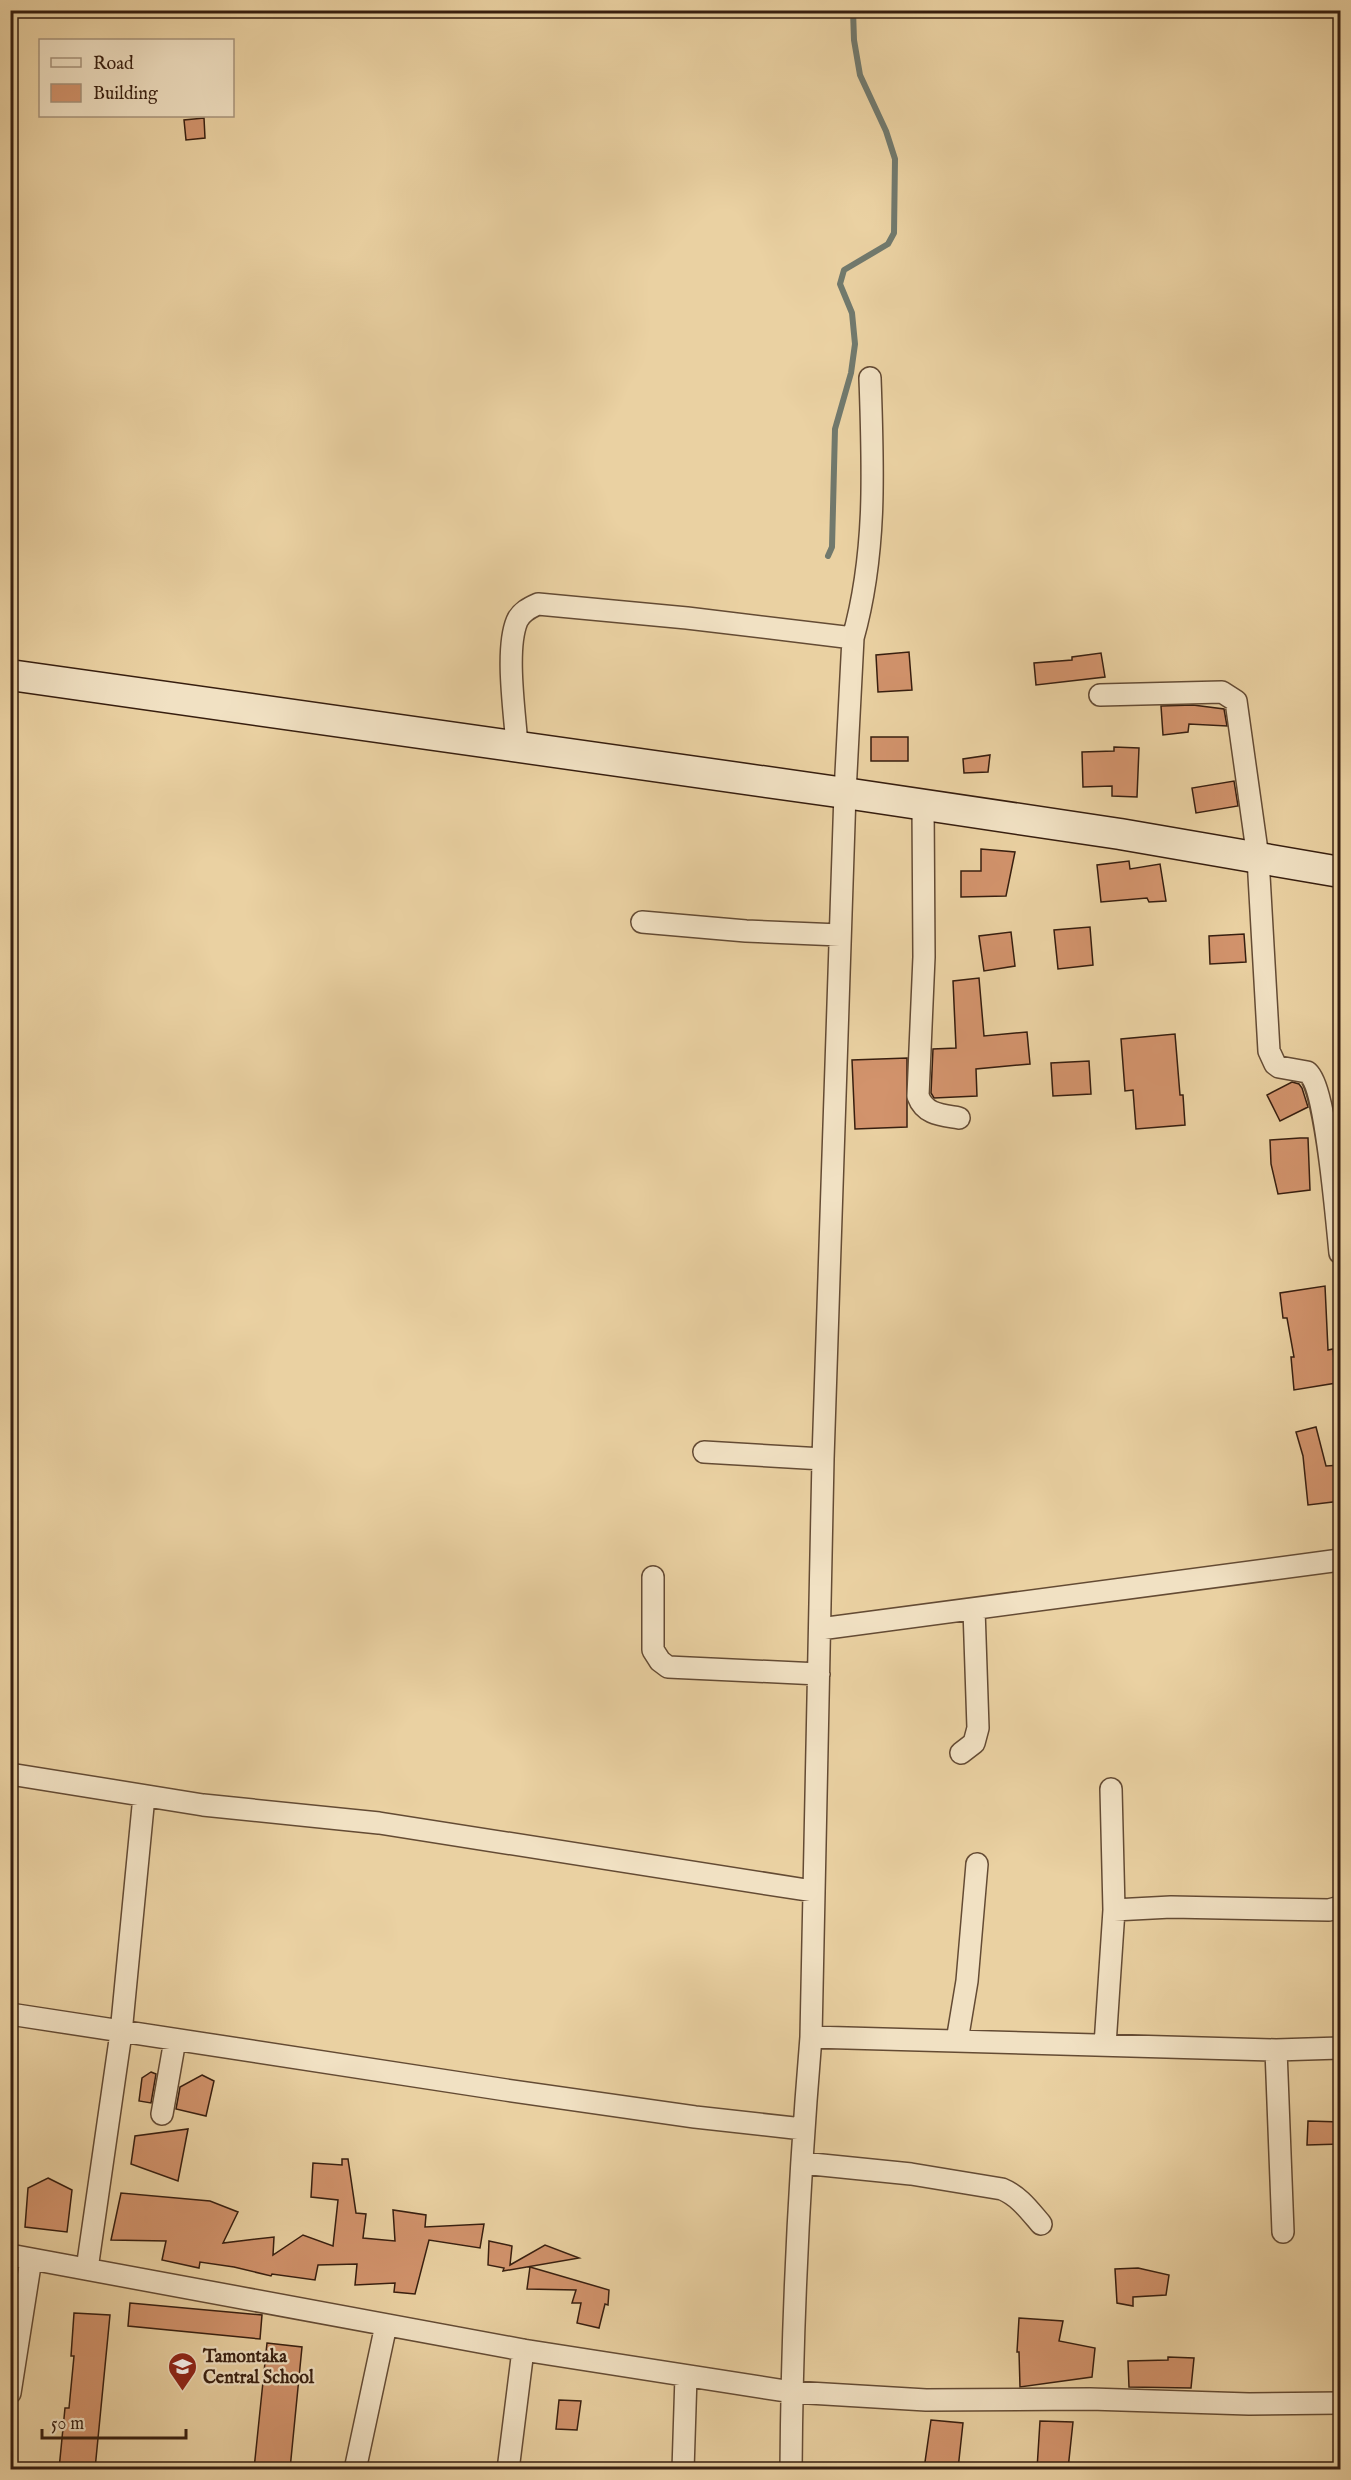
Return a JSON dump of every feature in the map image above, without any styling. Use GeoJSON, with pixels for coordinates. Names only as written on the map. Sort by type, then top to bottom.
{"type":"FeatureCollection","features":[{"type":"Feature","properties":{"kind":"street"},"geometry":{"type":"LineString","coordinates":[[791,2469],[803,2128],[811,2037],[824,1459],[844,793],[853,638],[867,578],[871,521],[870,378]]}},
{"type":"Feature","properties":{"kind":"street"},"geometry":{"type":"LineString","coordinates":[[517,746],[512,674],[513,635],[517,620],[523,613],[538,604],[687,618],[853,638]]}},
{"type":"Feature","properties":{"kind":"street"},"geometry":{"type":"LineString","coordinates":[[10,675],[923,804],[1120,834],[1341,872]]}},
{"type":"Feature","properties":{"kind":"street"},"geometry":{"type":"LineString","coordinates":[[1100,696],[1222,692],[1233,697],[1238,709],[1258,858],[1269,1051],[1275,1064],[1279,1067],[1307,1072],[1316,1084],[1327,1139],[1341,1253]]}},
{"type":"Feature","properties":{"kind":"street"},"geometry":{"type":"LineString","coordinates":[[923,804],[924,957],[918,1096],[923,1108],[929,1112],[959,1118]]}},
{"type":"Feature","properties":{"kind":"street"},"geometry":{"type":"LineString","coordinates":[[642,922],[746,931],[840,935]]}},
{"type":"Feature","properties":{"kind":"street"},"geometry":{"type":"LineString","coordinates":[[704,1452],[824,1459]]}},
{"type":"Feature","properties":{"kind":"street"},"geometry":{"type":"LineString","coordinates":[[820,1629],[1341,1560]]}},
{"type":"Feature","properties":{"kind":"street"},"geometry":{"type":"LineString","coordinates":[[653,1577],[653,1650],[664,1665],[819,1674]]}},
{"type":"Feature","properties":{"kind":"street"},"geometry":{"type":"LineString","coordinates":[[961,1752],[974,1743],[978,1728],[974,1610]]}},
{"type":"Feature","properties":{"kind":"street"},"geometry":{"type":"LineString","coordinates":[[10,1774],[203,1805],[379,1823],[813,1891]]}},
{"type":"Feature","properties":{"kind":"street"},"geometry":{"type":"LineString","coordinates":[[1105,2045],[1114,1910],[1111,1789]]}},
{"type":"Feature","properties":{"kind":"street"},"geometry":{"type":"LineString","coordinates":[[87,2269],[121,2033],[144,1796]]}},
{"type":"Feature","properties":{"kind":"street"},"geometry":{"type":"LineString","coordinates":[[957,2041],[967,1982],[977,1864]]}},
{"type":"Feature","properties":{"kind":"street"},"geometry":{"type":"LineString","coordinates":[[1114,1910],[1171,1908],[1329,1910],[1341,1907]]}},
{"type":"Feature","properties":{"kind":"street"},"geometry":{"type":"LineString","coordinates":[[10,2014],[121,2033],[695,2117],[803,2128]]}},
{"type":"Feature","properties":{"kind":"street"},"geometry":{"type":"LineString","coordinates":[[811,2037],[1276,2050],[1341,2048]]}},
{"type":"Feature","properties":{"kind":"street"},"geometry":{"type":"LineString","coordinates":[[162,2114],[175,2040]]}},
{"type":"Feature","properties":{"kind":"street"},"geometry":{"type":"LineString","coordinates":[[1276,2050],[1283,2232]]}},
{"type":"Feature","properties":{"kind":"street"},"geometry":{"type":"LineString","coordinates":[[802,2163],[911,2174],[1002,2189],[1022,2201],[1041,2224]]}},
{"type":"Feature","properties":{"kind":"street"},"geometry":{"type":"LineString","coordinates":[[10,2393],[21,2257],[524,2350],[792,2392],[926,2400],[1090,2398],[1249,2404],[1341,2403]]}},
{"type":"Feature","properties":{"kind":"street"},"geometry":{"type":"LineString","coordinates":[[356,2469],[386,2325]]}},
{"type":"Feature","properties":{"kind":"street"},"geometry":{"type":"LineString","coordinates":[[508,2469],[524,2350]]}},
{"type":"Feature","properties":{"kind":"street"},"geometry":{"type":"LineString","coordinates":[[683,2469],[686,2376]]}},
{"type":"Feature","properties":{"kind":"building"},"geometry":{"type":"Polygon","coordinates":[[[204,118],[205,138],[186,140],[184,120],[204,118]]]}},
{"type":"Feature","properties":{"kind":"building"},"geometry":{"type":"Polygon","coordinates":[[[909,652],[912,690],[878,692],[876,655],[909,652]]]}},
{"type":"Feature","properties":{"kind":"building"},"geometry":{"type":"Polygon","coordinates":[[[1101,653],[1105,677],[1036,685],[1034,663],[1072,660],[1072,657],[1101,653]]]}},
{"type":"Feature","properties":{"kind":"building"},"geometry":{"type":"Polygon","coordinates":[[[1193,705],[1224,709],[1227,726],[1189,724],[1188,732],[1163,735],[1161,706],[1193,705]]]}},
{"type":"Feature","properties":{"kind":"building"},"geometry":{"type":"Polygon","coordinates":[[[871,737],[908,737],[908,761],[871,761],[871,737]]]}},
{"type":"Feature","properties":{"kind":"building"},"geometry":{"type":"Polygon","coordinates":[[[1114,747],[1139,748],[1137,797],[1112,796],[1112,786],[1083,787],[1082,752],[1114,751],[1114,747]]]}},
{"type":"Feature","properties":{"kind":"building"},"geometry":{"type":"Polygon","coordinates":[[[990,755],[988,772],[964,773],[963,759],[990,755]]]}},
{"type":"Feature","properties":{"kind":"building"},"geometry":{"type":"Polygon","coordinates":[[[1234,781],[1238,806],[1196,813],[1192,788],[1234,781]]]}},
{"type":"Feature","properties":{"kind":"building"},"geometry":{"type":"Polygon","coordinates":[[[981,849],[1015,852],[1006,896],[961,897],[961,871],[981,871],[981,849]]]}},
{"type":"Feature","properties":{"kind":"building"},"geometry":{"type":"Polygon","coordinates":[[[1129,861],[1130,869],[1160,864],[1166,901],[1149,902],[1147,898],[1101,902],[1097,865],[1129,861]]]}},
{"type":"Feature","properties":{"kind":"building"},"geometry":{"type":"Polygon","coordinates":[[[1090,927],[1093,965],[1058,969],[1054,930],[1090,927]]]}},
{"type":"Feature","properties":{"kind":"building"},"geometry":{"type":"Polygon","coordinates":[[[1011,932],[1015,966],[984,971],[979,936],[1011,932]]]}},
{"type":"Feature","properties":{"kind":"building"},"geometry":{"type":"Polygon","coordinates":[[[1244,934],[1246,962],[1210,964],[1209,936],[1244,934]]]}},
{"type":"Feature","properties":{"kind":"building"},"geometry":{"type":"Polygon","coordinates":[[[979,978],[984,1036],[1027,1032],[1030,1064],[976,1069],[977,1096],[934,1098],[931,1093],[933,1049],[956,1048],[953,981],[979,978]]]}},
{"type":"Feature","properties":{"kind":"building"},"geometry":{"type":"Polygon","coordinates":[[[1175,1034],[1185,1125],[1136,1129],[1133,1090],[1125,1091],[1121,1039],[1175,1034]]]}},
{"type":"Feature","properties":{"kind":"building"},"geometry":{"type":"Polygon","coordinates":[[[907,1058],[907,1127],[855,1129],[852,1060],[907,1058]]]}},
{"type":"Feature","properties":{"kind":"building"},"geometry":{"type":"Polygon","coordinates":[[[1089,1061],[1091,1094],[1053,1096],[1051,1063],[1089,1061]]]}},
{"type":"Feature","properties":{"kind":"building"},"geometry":{"type":"Polygon","coordinates":[[[1292,1082],[1299,1084],[1302,1088],[1308,1107],[1280,1121],[1267,1095],[1292,1082]]]}},
{"type":"Feature","properties":{"kind":"building"},"geometry":{"type":"Polygon","coordinates":[[[1308,1138],[1310,1190],[1278,1194],[1271,1164],[1270,1140],[1308,1138]]]}},
{"type":"Feature","properties":{"kind":"building"},"geometry":{"type":"Polygon","coordinates":[[[1325,1286],[1328,1350],[1333,1349],[1336,1383],[1294,1390],[1291,1357],[1294,1357],[1287,1318],[1283,1318],[1280,1293],[1325,1286]]]}},
{"type":"Feature","properties":{"kind":"building"},"geometry":{"type":"Polygon","coordinates":[[[1316,1427],[1326,1466],[1341,1465],[1341,1501],[1308,1505],[1303,1456],[1296,1432],[1316,1427]]]}},
{"type":"Feature","properties":{"kind":"building"},"geometry":{"type":"Polygon","coordinates":[[[151,2072],[156,2074],[151,2103],[139,2101],[142,2078],[151,2072]]]}},
{"type":"Feature","properties":{"kind":"building"},"geometry":{"type":"Polygon","coordinates":[[[202,2075],[214,2081],[206,2116],[176,2109],[180,2087],[202,2075]]]}},
{"type":"Feature","properties":{"kind":"building"},"geometry":{"type":"Polygon","coordinates":[[[1308,2121],[1341,2122],[1341,2144],[1307,2145],[1308,2121]]]}},
{"type":"Feature","properties":{"kind":"building"},"geometry":{"type":"Polygon","coordinates":[[[188,2129],[178,2181],[131,2164],[135,2136],[188,2129]]]}},
{"type":"Feature","properties":{"kind":"building"},"geometry":{"type":"Polygon","coordinates":[[[342,2159],[348,2159],[356,2213],[366,2214],[363,2238],[395,2241],[393,2210],[426,2215],[425,2227],[484,2224],[480,2248],[429,2240],[415,2294],[394,2292],[395,2283],[355,2285],[357,2264],[318,2265],[315,2280],[272,2274],[271,2276],[200,2262],[199,2268],[162,2260],[166,2241],[111,2240],[121,2193],[210,2201],[238,2212],[223,2243],[274,2237],[273,2255],[303,2235],[333,2246],[338,2200],[311,2197],[313,2163],[342,2165],[342,2159]]]}},
{"type":"Feature","properties":{"kind":"building"},"geometry":{"type":"Polygon","coordinates":[[[48,2178],[72,2190],[67,2232],[25,2227],[28,2188],[48,2178]]]}},
{"type":"Feature","properties":{"kind":"building"},"geometry":{"type":"Polygon","coordinates":[[[489,2241],[512,2246],[510,2265],[545,2245],[579,2258],[503,2271],[504,2268],[488,2265],[489,2241]]]}},
{"type":"Feature","properties":{"kind":"building"},"geometry":{"type":"Polygon","coordinates":[[[530,2267],[609,2290],[608,2305],[605,2304],[599,2328],[577,2323],[581,2303],[572,2303],[576,2290],[527,2289],[530,2267]]]}},
{"type":"Feature","properties":{"kind":"building"},"geometry":{"type":"Polygon","coordinates":[[[1138,2268],[1169,2275],[1166,2295],[1133,2297],[1133,2306],[1117,2303],[1115,2269],[1138,2268]]]}},
{"type":"Feature","properties":{"kind":"building"},"geometry":{"type":"Polygon","coordinates":[[[130,2303],[262,2315],[260,2339],[128,2326],[130,2303]]]}},
{"type":"Feature","properties":{"kind":"building"},"geometry":{"type":"Polygon","coordinates":[[[74,2313],[110,2315],[95,2469],[59,2469],[65,2408],[69,2408],[74,2356],[71,2356],[74,2313]]]}},
{"type":"Feature","properties":{"kind":"building"},"geometry":{"type":"Polygon","coordinates":[[[1019,2318],[1063,2321],[1059,2341],[1095,2348],[1092,2377],[1020,2387],[1019,2352],[1017,2352],[1019,2318]]]}},
{"type":"Feature","properties":{"kind":"building"},"geometry":{"type":"Polygon","coordinates":[[[267,2343],[302,2347],[290,2469],[254,2469],[267,2343]]]}},
{"type":"Feature","properties":{"kind":"building"},"geometry":{"type":"Polygon","coordinates":[[[1168,2357],[1194,2358],[1191,2388],[1129,2387],[1128,2361],[1168,2360],[1168,2357]]]}},
{"type":"Feature","properties":{"kind":"building"},"geometry":{"type":"Polygon","coordinates":[[[559,2400],[581,2401],[577,2430],[556,2429],[559,2400]]]}},
{"type":"Feature","properties":{"kind":"building"},"geometry":{"type":"Polygon","coordinates":[[[931,2420],[963,2423],[958,2469],[924,2469],[931,2420]]]}},
{"type":"Feature","properties":{"kind":"building"},"geometry":{"type":"Polygon","coordinates":[[[1040,2421],[1073,2422],[1068,2469],[1037,2469],[1040,2421]]]}},
{"type":"Feature","properties":{"kind":"waterway"},"geometry":{"type":"LineString","coordinates":[[828,556],[832,547],[835,429],[851,373],[855,344],[852,313],[840,284],[844,270],[888,244],[894,233],[895,159],[886,131],[860,75],[854,40],[853,10]]}},
{"type":"Feature","properties":{"kind":"place","name":"Tamontaka Central School"},"geometry":{"type":"Point","coordinates":[182,2392]}}]}
